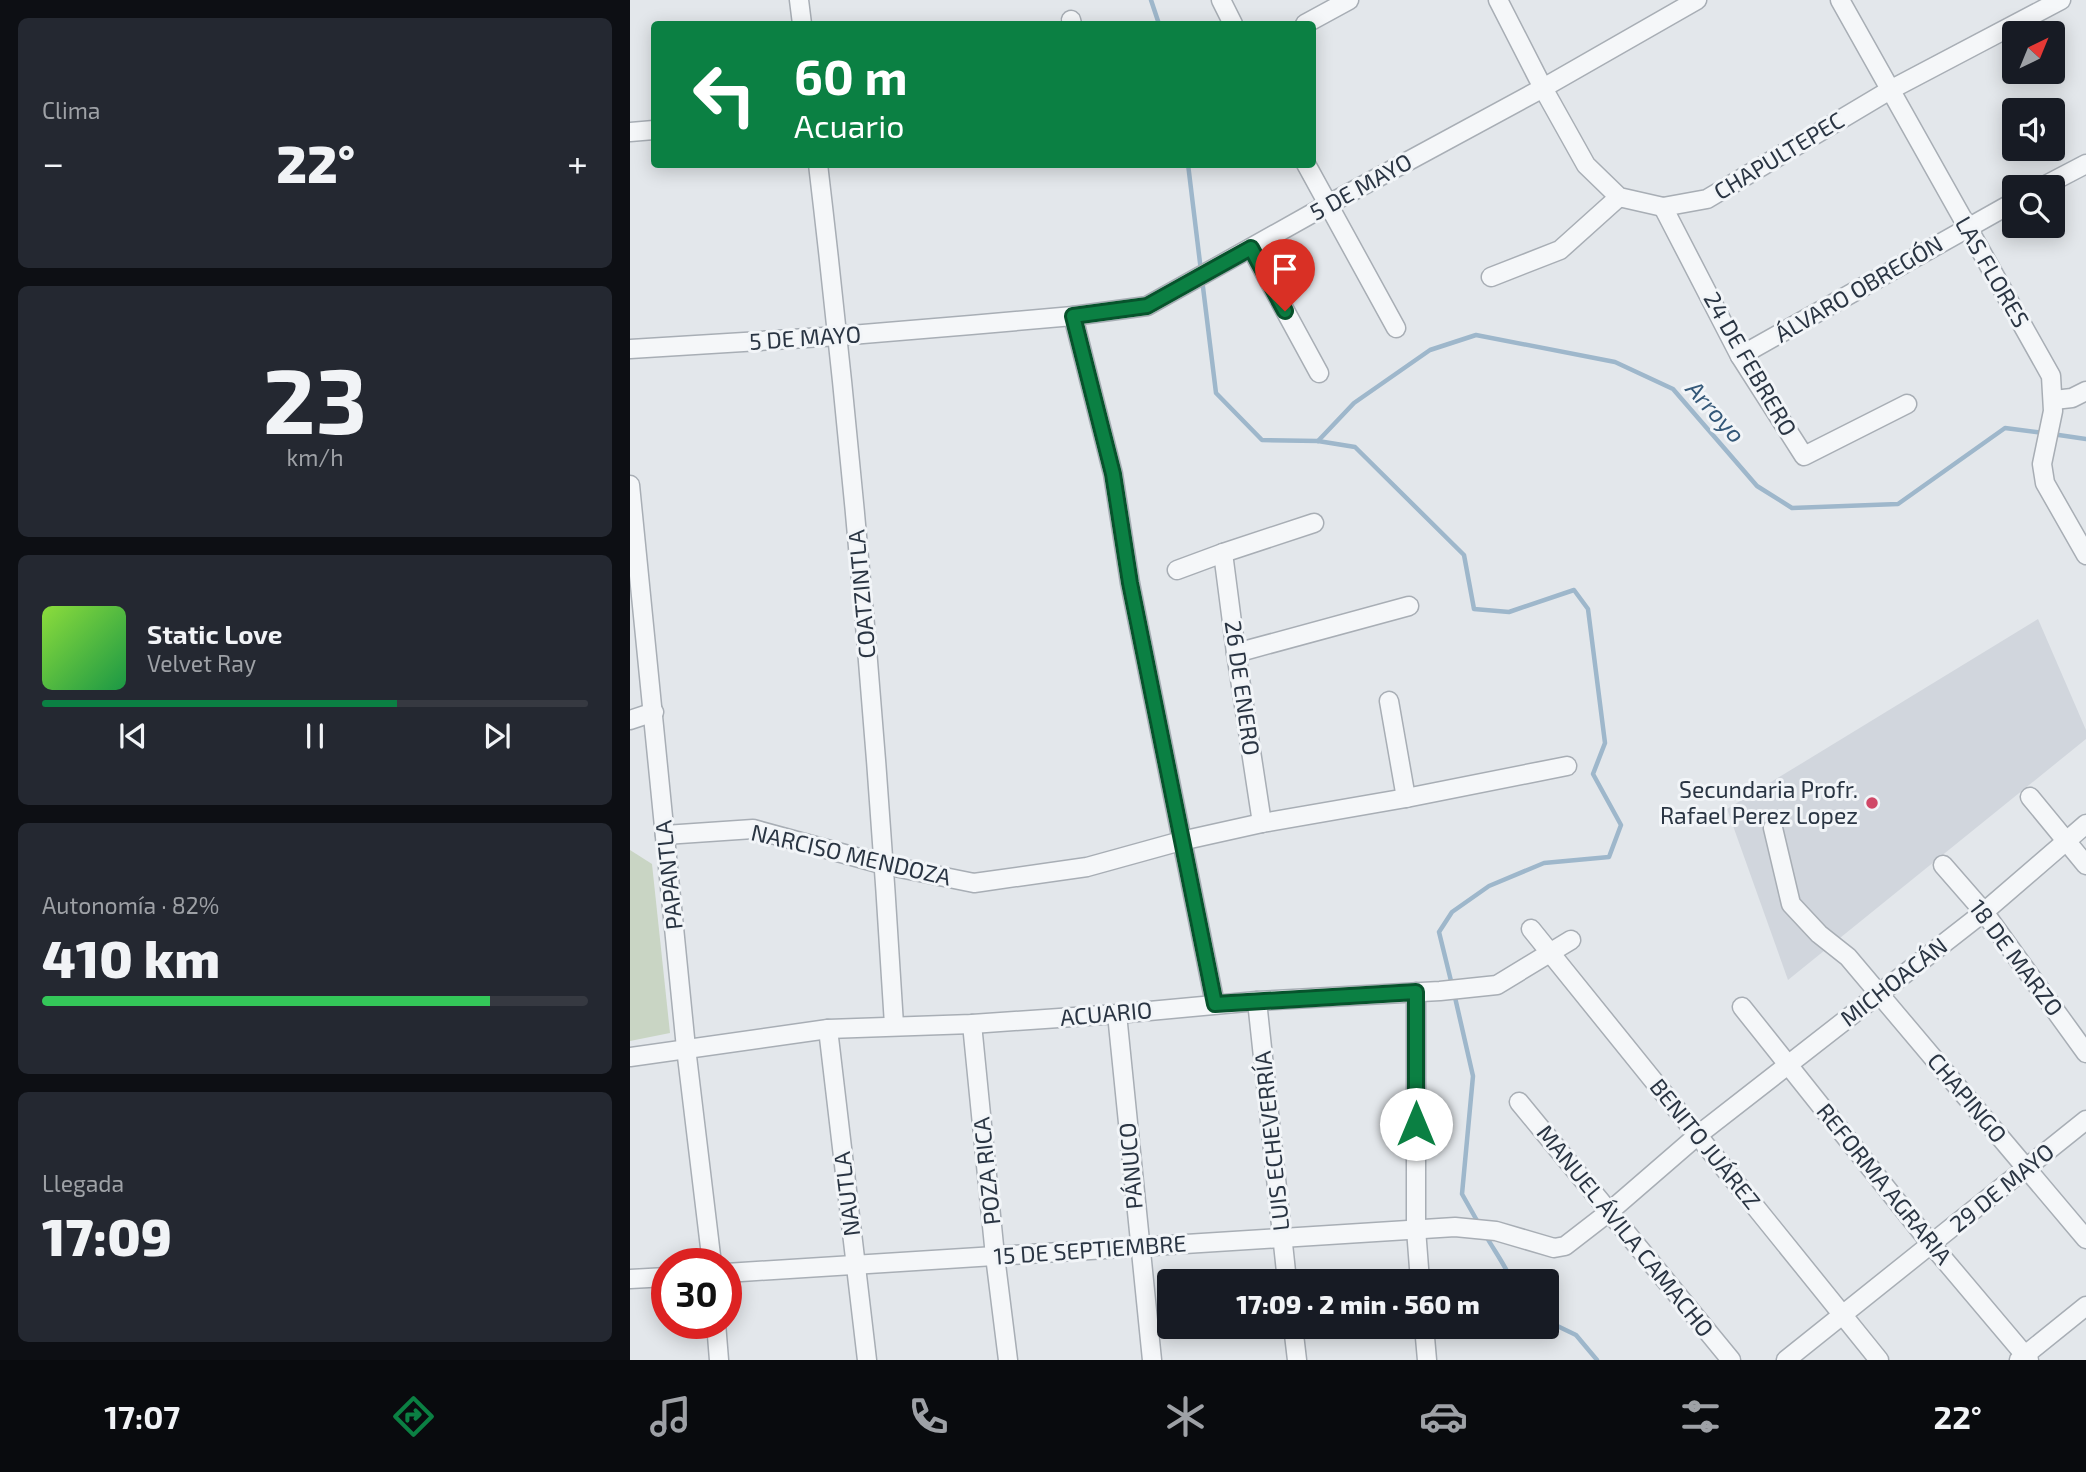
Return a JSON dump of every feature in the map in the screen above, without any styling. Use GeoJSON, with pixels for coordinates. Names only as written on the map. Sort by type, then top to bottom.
{"type":"FeatureCollection","features":[{"type":"Feature","properties":{"kind":"street"},"geometry":{"type":"LineString","coordinates":[[799,0],[802,21]]}},
{"type":"Feature","properties":{"kind":"street"},"geometry":{"type":"LineString","coordinates":[[1221,0],[1232,21]]}},
{"type":"Feature","properties":{"kind":"street"},"geometry":{"type":"LineString","coordinates":[[1311,21],[1349,0]]}},
{"type":"Feature","properties":{"kind":"street"},"geometry":{"type":"LineString","coordinates":[[1491,277],[1560,250],[1619,197],[1586,165],[1498,0]]}},
{"type":"Feature","properties":{"kind":"street","name":"5 DE MAYO"},"geometry":{"type":"LineString","coordinates":[[630,349],[839,336],[1073,316],[1147,306],[1698,0]]}},
{"type":"Feature","properties":{"kind":"street","name":"LAS FLORES"},"geometry":{"type":"LineString","coordinates":[[1840,0],[2051,376],[2053,405],[2042,464],[2045,483],[2086,555]]}},
{"type":"Feature","properties":{"kind":"street","name":"CHAPULTEPEC"},"geometry":{"type":"LineString","coordinates":[[1619,197],[1663,207],[1707,199],[1890,90],[2061,0]]}},
{"type":"Feature","properties":{"kind":"street"},"geometry":{"type":"LineString","coordinates":[[630,132],[651,131]]}},
{"type":"Feature","properties":{"kind":"street"},"geometry":{"type":"LineString","coordinates":[[2065,175],[2086,164]]}},
{"type":"Feature","properties":{"kind":"street","name":"COATZINTLA"},"geometry":{"type":"LineString","coordinates":[[818,168],[839,336],[862,584],[885,865],[894,1025]]}},
{"type":"Feature","properties":{"kind":"street"},"geometry":{"type":"LineString","coordinates":[[1308,168],[1396,328]]}},
{"type":"Feature","properties":{"kind":"street","name":"24 DE FEBRERO"},"geometry":{"type":"LineString","coordinates":[[1663,207],[1740,356],[1804,456],[1907,404]]}},
{"type":"Feature","properties":{"kind":"street","name":"ÁLVARO OBREGÓN"},"geometry":{"type":"LineString","coordinates":[[1740,356],[2002,208]]}},
{"type":"Feature","properties":{"kind":"street"},"geometry":{"type":"LineString","coordinates":[[1244,252],[1318,373]]}},
{"type":"Feature","properties":{"kind":"street"},"geometry":{"type":"LineString","coordinates":[[1073,316],[1113,474],[1130,583],[1215,1004]]}},
{"type":"Feature","properties":{"kind":"street"},"geometry":{"type":"LineString","coordinates":[[2053,405],[2086,391]]}},
{"type":"Feature","properties":{"kind":"street","name":"PAPANTLA"},"geometry":{"type":"LineString","coordinates":[[630,485],[686,1048],[710,1248]]}},
{"type":"Feature","properties":{"kind":"street"},"geometry":{"type":"LineString","coordinates":[[1177,570],[1314,523]]}},
{"type":"Feature","properties":{"kind":"street","name":"26 DE ENERO"},"geometry":{"type":"LineString","coordinates":[[1223,553],[1262,823]]}},
{"type":"Feature","properties":{"kind":"street"},"geometry":{"type":"LineString","coordinates":[[1236,653],[1409,606]]}},
{"type":"Feature","properties":{"kind":"street"},"geometry":{"type":"LineString","coordinates":[[1389,701],[1406,798]]}},
{"type":"Feature","properties":{"kind":"street"},"geometry":{"type":"LineString","coordinates":[[630,720],[654,712]]}},
{"type":"Feature","properties":{"kind":"street","name":"NARCISO MENDOZA"},"geometry":{"type":"LineString","coordinates":[[665,835],[753,829],[885,865],[974,883],[1087,867],[1181,841],[1262,823],[1567,766]]}},
{"type":"Feature","properties":{"kind":"street"},"geometry":{"type":"LineString","coordinates":[[2030,797],[2086,865]]}},
{"type":"Feature","properties":{"kind":"street","name":"MICHOACÁN"},"geometry":{"type":"LineString","coordinates":[[1554,1248],[1565,1246],[1609,1212],[1698,1135],[1984,912],[2086,824]]}},
{"type":"Feature","properties":{"kind":"street","name":"CHAPINGO"},"geometry":{"type":"LineString","coordinates":[[1773,828],[1791,904],[1819,934],[1848,957],[2086,1239]]}},
{"type":"Feature","properties":{"kind":"street","name":"18 DE MARZO"},"geometry":{"type":"LineString","coordinates":[[1943,865],[1984,912],[2086,1053]]}},
{"type":"Feature","properties":{"kind":"street","name":"BENITO JUÁREZ"},"geometry":{"type":"LineString","coordinates":[[1531,929],[1879,1360]]}},
{"type":"Feature","properties":{"kind":"street","name":"ACUARIO"},"geometry":{"type":"LineString","coordinates":[[630,1057],[828,1029],[972,1024],[1497,985],[1571,940]]}},
{"type":"Feature","properties":{"kind":"street"},"geometry":{"type":"LineString","coordinates":[[1416,992],[1416,1229],[1419,1269]]}},
{"type":"Feature","properties":{"kind":"street","name":"LUIS ECHEVERRÍA"},"geometry":{"type":"LineString","coordinates":[[1257,1001],[1286,1269]]}},
{"type":"Feature","properties":{"kind":"street","name":"REFORMA AGRARIA"},"geometry":{"type":"LineString","coordinates":[[1742,1007],[2024,1358]]}},
{"type":"Feature","properties":{"kind":"street","name":"PÁNUCO"},"geometry":{"type":"LineString","coordinates":[[1117,1014],[1152,1360]]}},
{"type":"Feature","properties":{"kind":"street","name":"POZA RICA"},"geometry":{"type":"LineString","coordinates":[[972,1024],[1008,1360]]}},
{"type":"Feature","properties":{"kind":"street","name":"NAUTLA"},"geometry":{"type":"LineString","coordinates":[[828,1029],[867,1360]]}},
{"type":"Feature","properties":{"kind":"street","name":"MANUEL ÁVILA CAMACHO"},"geometry":{"type":"LineString","coordinates":[[1519,1102],[1731,1360]]}},
{"type":"Feature","properties":{"kind":"street","name":"29 DE MAYO"},"geometry":{"type":"LineString","coordinates":[[1786,1360],[2086,1120]]}},
{"type":"Feature","properties":{"kind":"street","name":"15 DE SEPTIEMBRE"},"geometry":{"type":"LineString","coordinates":[[742,1272],[1455,1227],[1496,1231],[1554,1248]]}},
{"type":"Feature","properties":{"kind":"street"},"geometry":{"type":"LineString","coordinates":[[630,1279],[651,1278]]}},
{"type":"Feature","properties":{"kind":"street"},"geometry":{"type":"LineString","coordinates":[[2024,1358],[2086,1306]]}},
{"type":"Feature","properties":{"kind":"street"},"geometry":{"type":"LineString","coordinates":[[717,1339],[719,1360]]}},
{"type":"Feature","properties":{"kind":"street"},"geometry":{"type":"LineString","coordinates":[[1295,1339],[1297,1360]]}},
{"type":"Feature","properties":{"kind":"street"},"geometry":{"type":"LineString","coordinates":[[1425,1339],[1427,1360]]}},
{"type":"Feature","properties":{"kind":"shaded area","name":"Secundaria Profr. Rafael Perez Lopez"},"geometry":{"type":"Polygon","coordinates":[[[2038,619],[2086,730],[2086,739],[1788,980],[1727,809],[2038,619]]]}},
{"type":"Feature","properties":{"kind":"green space"},"geometry":{"type":"Polygon","coordinates":[[[630,850],[652,864],[670,1033],[630,1041],[630,850]]]}},
{"type":"Feature","properties":{"kind":"waterway"},"geometry":{"type":"LineString","coordinates":[[1151,0],[1158,21]]}},
{"type":"Feature","properties":{"kind":"waterway"},"geometry":{"type":"LineString","coordinates":[[1188,168],[1201,271]]}},
{"type":"Feature","properties":{"kind":"waterway"},"geometry":{"type":"LineString","coordinates":[[1202,279],[1216,393],[1262,440],[1318,441],[1355,447],[1464,555],[1474,609],[1509,612],[1574,590],[1588,609],[1605,743],[1593,774],[1621,825],[1609,857],[1544,863],[1489,886],[1452,912],[1439,932],[1452,985]]}},
{"type":"Feature","properties":{"kind":"waterway","name":"Arroyo"},"geometry":{"type":"LineString","coordinates":[[1318,441],[1354,403],[1430,350],[1476,335],[1615,362],[1673,389],[1757,486],[1792,508],[1898,504],[2005,428],[2044,433]]}},
{"type":"Feature","properties":{"kind":"waterway","name":"Arroyo"},"geometry":{"type":"LineString","coordinates":[[2052,434],[2086,439]]}},
{"type":"Feature","properties":{"kind":"waterway"},"geometry":{"type":"LineString","coordinates":[[1454,993],[1473,1076],[1462,1194],[1480,1226]]}},
{"type":"Feature","properties":{"kind":"waterway"},"geometry":{"type":"LineString","coordinates":[[1486,1236],[1505,1269]]}},
{"type":"Feature","properties":{"kind":"waterway"},"geometry":{"type":"LineString","coordinates":[[1559,1327],[1576,1335],[1597,1360]]}},
{"type":"Feature","properties":{"kind":"place","name":"Secundaria Profr. Rafael Perez Lopez"},"geometry":{"type":"Point","coordinates":[1872,803]}},
{"type":"Feature","properties":{"kind":"route"},"geometry":{"type":"LineString","coordinates":[[1285,311],[1251,248],[1147,306],[1073,316],[1113,474],[1130,583],[1215,1004],[1416,992],[1416,1124]]}}]}
